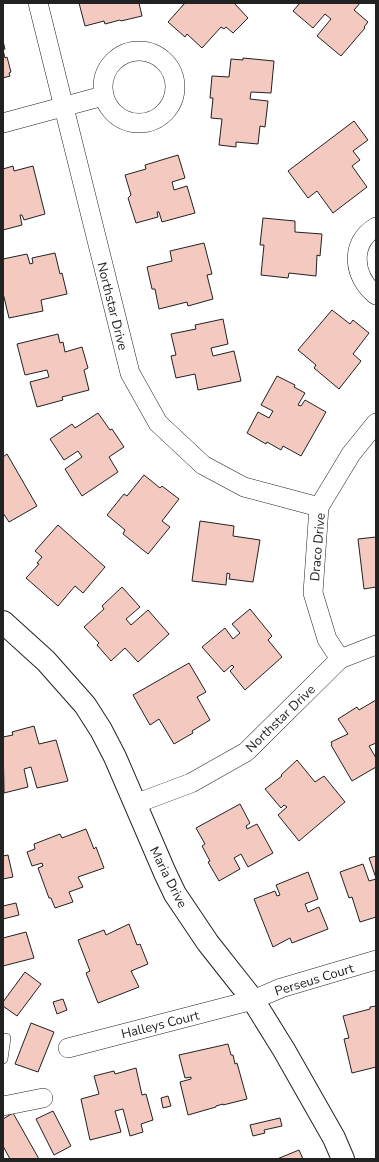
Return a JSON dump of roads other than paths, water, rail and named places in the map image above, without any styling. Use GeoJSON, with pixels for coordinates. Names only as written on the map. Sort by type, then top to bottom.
{"type":"FeatureCollection","features":[{"type":"Feature","properties":{"kind":"street","name":"Northstar Drive"},"geometry":{"type":"LineString","coordinates":[[38,3],[130,373],[158,422],[203,465],[244,487],[320,507]]}},
{"type":"Feature","properties":{"kind":"street"},"geometry":{"type":"LineString","coordinates":[[3,123],[104,96]]}},
{"type":"Feature","properties":{"kind":"street"},"geometry":{"type":"LineString","coordinates":[[376,227],[370,230],[362,241],[357,254],[357,266],[361,278],[368,289],[376,295]]}},
{"type":"Feature","properties":{"kind":"street","name":"Draco Drive"},"geometry":{"type":"LineString","coordinates":[[340,659],[327,639],[313,593],[320,507],[351,454],[376,423]]}},
{"type":"Feature","properties":{"kind":"street","name":"Maria Drive"},"geometry":{"type":"LineString","coordinates":[[3,622],[46,661],[85,705],[101,730],[115,757],[175,894],[208,943],[253,1000],[284,1050],[334,1138],[343,1159]]}},
{"type":"Feature","properties":{"kind":"street","name":"Northstar Drive"},"geometry":{"type":"LineString","coordinates":[[135,804],[191,783],[246,752],[340,659],[376,645]]}},
{"type":"Feature","properties":{"kind":"street","name":"Perseus Court"},"geometry":{"type":"LineString","coordinates":[[253,1000],[281,988],[376,960]]}},
{"type":"Feature","properties":{"kind":"street","name":"Halleys Court"},"geometry":{"type":"LineString","coordinates":[[68,1048],[253,1000]]}},
{"type":"Feature","properties":{"kind":"street"},"geometry":{"type":"LineString","coordinates":[[3,1106],[43,1098]]}},
{"type":"Feature","properties":{"kind":"lane"},"geometry":{"type":"LineString","coordinates":[[3,1059],[6,1038]]}}]}
